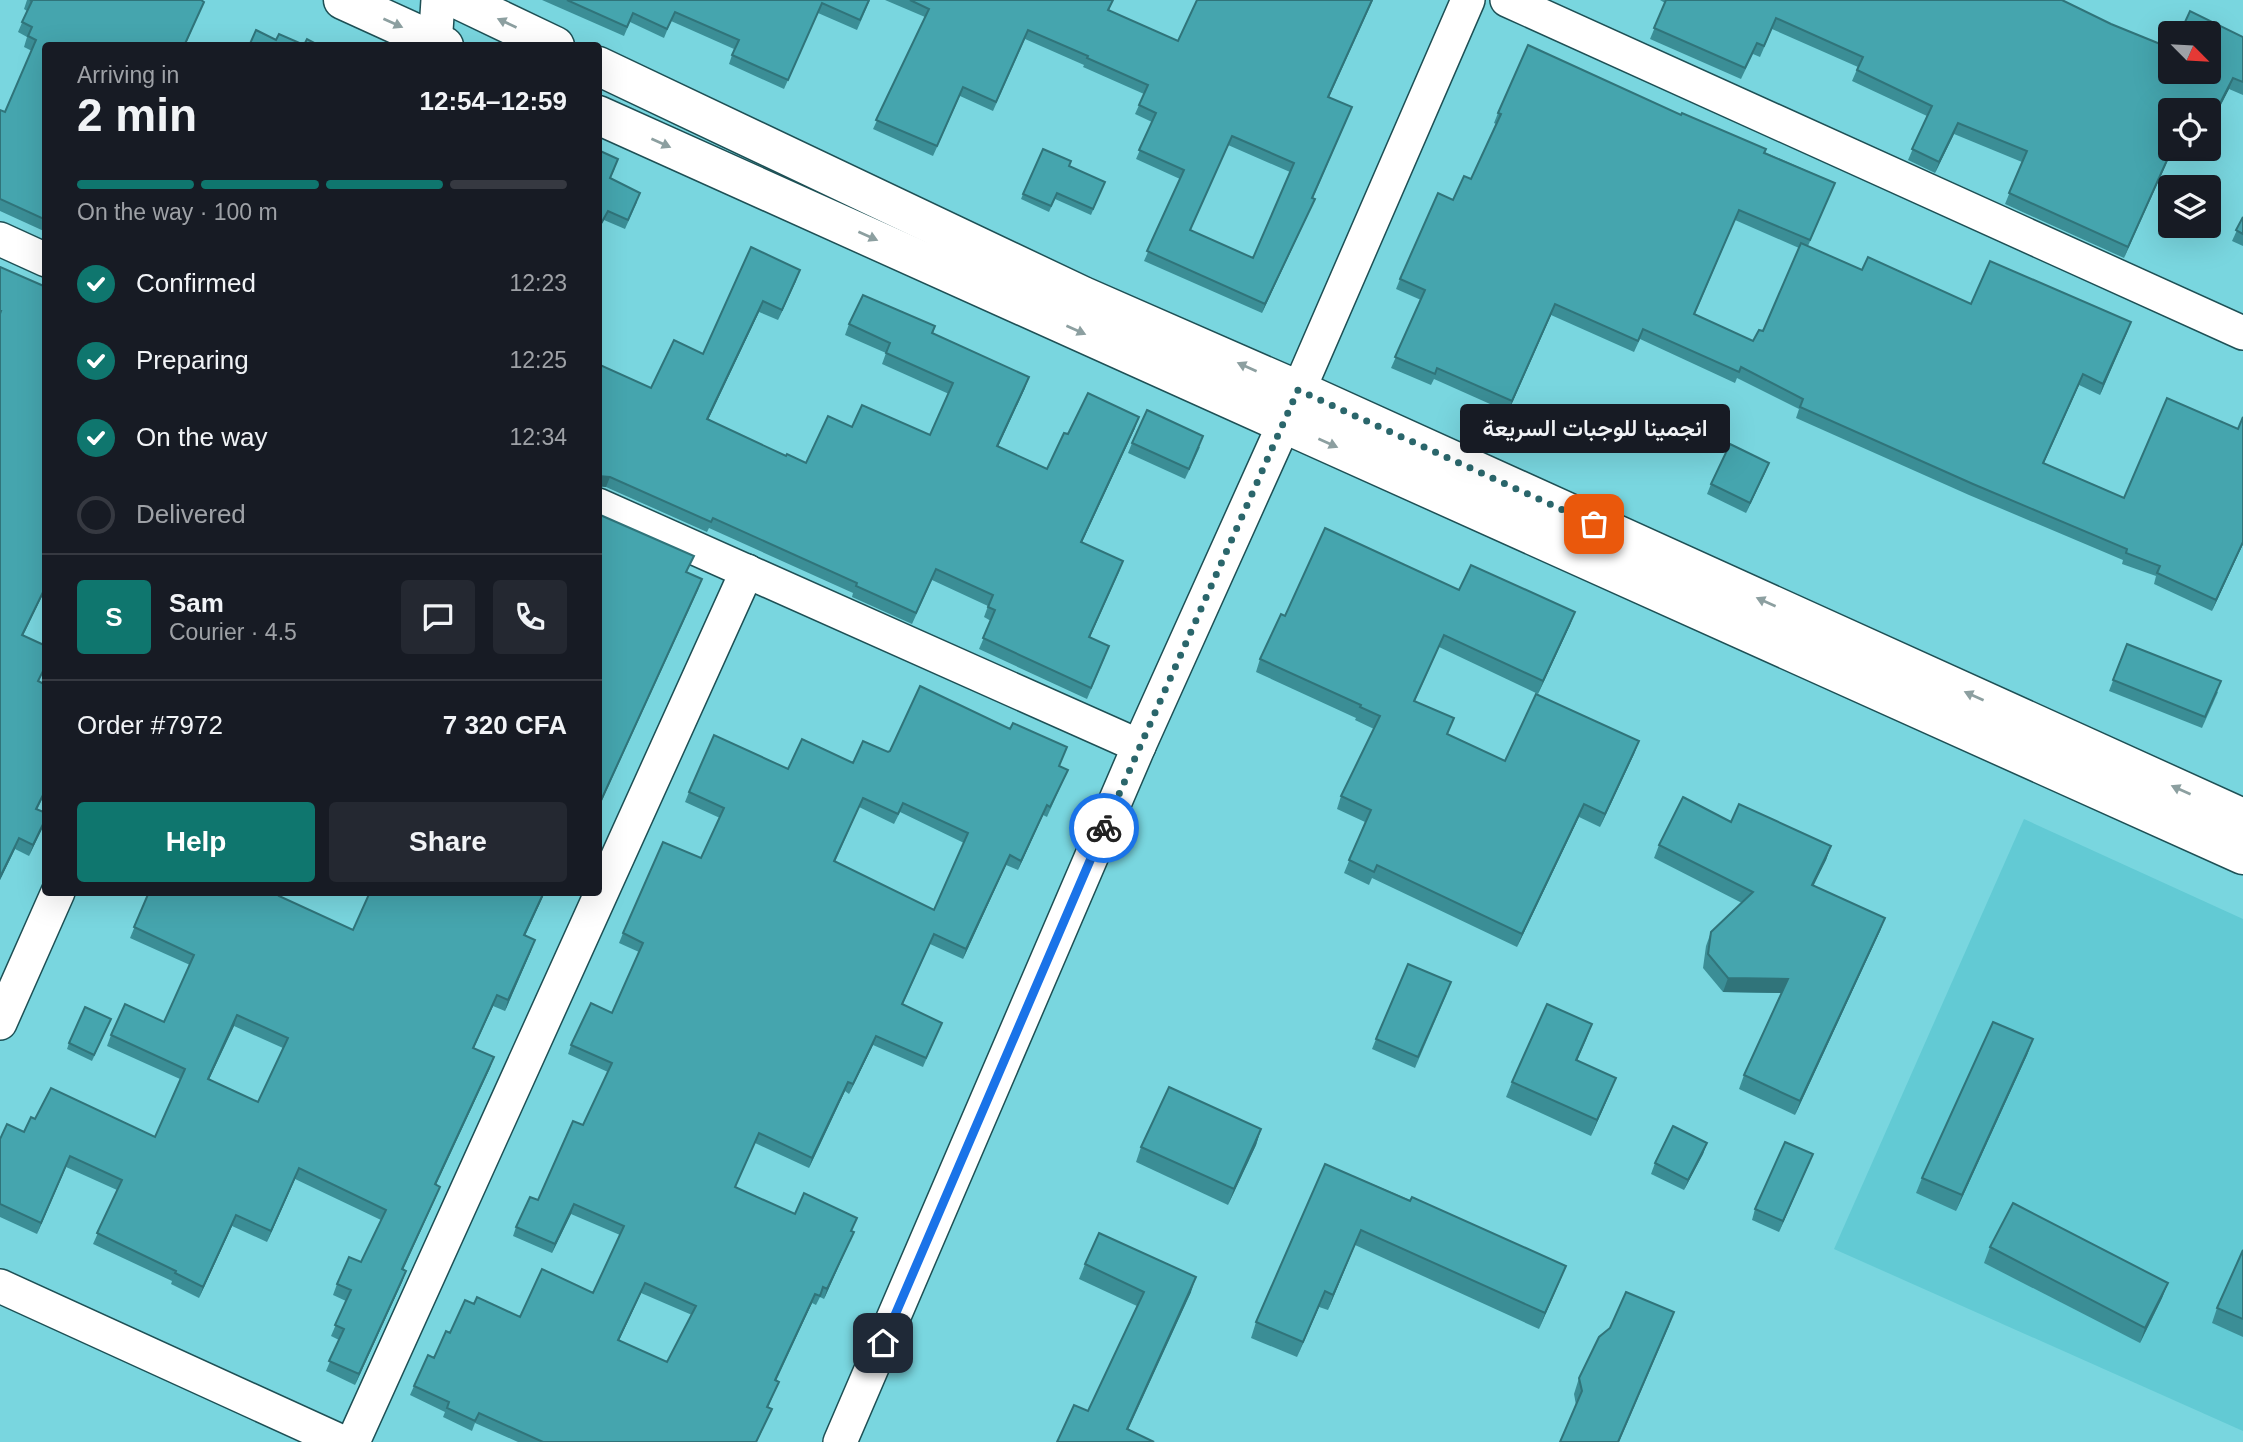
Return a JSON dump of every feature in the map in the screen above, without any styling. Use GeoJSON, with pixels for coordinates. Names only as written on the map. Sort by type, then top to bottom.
{"type":"FeatureCollection","features":[{"type":"Feature","properties":{"kind":"street"},"geometry":{"type":"LineString","coordinates":[[343,0],[434,42]]}},
{"type":"Feature","properties":{"kind":"street"},"geometry":{"type":"LineString","coordinates":[[438,0],[438,42]]}},
{"type":"Feature","properties":{"kind":"street"},"geometry":{"type":"LineString","coordinates":[[459,0],[547,42]]}},
{"type":"Feature","properties":{"kind":"street"},"geometry":{"type":"LineString","coordinates":[[840,1442],[1139,746],[1291,407],[1468,0]]}},
{"type":"Feature","properties":{"kind":"street"},"geometry":{"type":"LineString","coordinates":[[1507,0],[2243,333]]}},
{"type":"Feature","properties":{"kind":"street"},"geometry":{"type":"LineString","coordinates":[[602,68],[1083,296],[1291,407],[2243,855]]}},
{"type":"Feature","properties":{"kind":"street"},"geometry":{"type":"LineString","coordinates":[[602,117],[1291,407],[2243,818]]}},
{"type":"Feature","properties":{"kind":"street"},"geometry":{"type":"LineString","coordinates":[[0,239],[42,258]]}},
{"type":"Feature","properties":{"kind":"street"},"geometry":{"type":"LineString","coordinates":[[602,507],[1139,746]]}},
{"type":"Feature","properties":{"kind":"street"},"geometry":{"type":"LineString","coordinates":[[602,891],[747,571]]}},
{"type":"Feature","properties":{"kind":"street"},"geometry":{"type":"LineString","coordinates":[[0,1023],[56,896]]}},
{"type":"Feature","properties":{"kind":"street"},"geometry":{"type":"LineString","coordinates":[[352,1442],[600,896]]}},
{"type":"Feature","properties":{"kind":"street"},"geometry":{"type":"LineString","coordinates":[[0,1286],[342,1442]]}},
{"type":"Feature","properties":{"kind":"shaded area"},"geometry":{"type":"Polygon","coordinates":[[[2024,819],[2243,919],[2243,1431],[1834,1249],[2024,819]]]}},
{"type":"Feature","properties":{"kind":"building"},"geometry":{"type":"Polygon","coordinates":[[[30,0],[204,2],[186,42],[42,42],[42,218],[0,199],[0,110],[5,112],[36,40],[28,36],[32,27],[22,22],[32,1],[30,0]]]}},
{"type":"Feature","properties":{"kind":"building"},"geometry":{"type":"Polygon","coordinates":[[[567,0],[869,0],[860,20],[822,3],[788,80],[732,55],[739,40],[675,12],[667,29],[633,13],[627,27],[567,0]]]}},
{"type":"Feature","properties":{"kind":"building"},"geometry":{"type":"Polygon","coordinates":[[[910,0],[1113,0],[1108,10],[1178,41],[1197,0],[1372,0],[1328,97],[1352,107],[1312,198],[1315,199],[1265,304],[1147,251],[1184,170],[1139,150],[1156,113],[1139,105],[1148,85],[1087,58],[1088,56],[1028,30],[996,102],[963,87],[937,146],[876,120],[929,9],[910,0]],[[1232,136],[1190,230],[1253,258],[1294,163],[1232,136]]]}},
{"type":"Feature","properties":{"kind":"building"},"geometry":{"type":"Polygon","coordinates":[[[1666,0],[2062,0],[2158,43],[2158,84],[2221,84],[2221,26],[2243,37],[2243,82],[2233,78],[2221,101],[2221,98],[2158,98],[2158,161],[2167,161],[2158,175],[2128,247],[2009,193],[2027,151],[1958,123],[1939,162],[1912,149],[1932,106],[1857,70],[1863,57],[1776,18],[1764,46],[1757,43],[1745,68],[1654,28],[1666,0]]]}},
{"type":"Feature","properties":{"kind":"building"},"geometry":{"type":"Polygon","coordinates":[[[2190,11],[2210,21],[2185,21],[2190,11]]]}},
{"type":"Feature","properties":{"kind":"building"},"geometry":{"type":"Polygon","coordinates":[[[256,30],[276,40],[279,34],[297,42],[251,42],[256,30]]]}},
{"type":"Feature","properties":{"kind":"building"},"geometry":{"type":"Polygon","coordinates":[[[1528,45],[1681,115],[1682,113],[1766,149],[1764,153],[1835,183],[1810,240],[1739,210],[1694,314],[1753,341],[1759,330],[1763,331],[1801,243],[1862,270],[1868,257],[1971,304],[1990,261],[2131,322],[2103,384],[2083,374],[2043,463],[2124,498],[2167,398],[2238,429],[2243,417],[2243,542],[2216,600],[2157,573],[2160,566],[2126,553],[2127,549],[1800,407],[1803,399],[1741,367],[1739,372],[1643,329],[1638,341],[1555,304],[1512,401],[1437,368],[1435,374],[1395,357],[1425,290],[1400,279],[1438,193],[1453,200],[1464,176],[1471,179],[1501,114],[1498,113],[1528,45]]]}},
{"type":"Feature","properties":{"kind":"building"},"geometry":{"type":"Polygon","coordinates":[[[1043,149],[1071,161],[1069,166],[1105,182],[1093,209],[1057,193],[1051,206],[1023,194],[1043,149]]]}},
{"type":"Feature","properties":{"kind":"building"},"geometry":{"type":"Polygon","coordinates":[[[602,152],[618,159],[610,178],[640,193],[628,220],[608,211],[602,222],[602,152]]]}},
{"type":"Feature","properties":{"kind":"building"},"geometry":{"type":"Polygon","coordinates":[[[2243,217],[2243,234],[2236,230],[2243,217]]]}},
{"type":"Feature","properties":{"kind":"building"},"geometry":{"type":"Polygon","coordinates":[[[751,247],[800,270],[782,310],[763,301],[707,419],[786,456],[787,454],[806,463],[828,416],[852,427],[862,405],[930,435],[953,383],[886,353],[890,343],[849,324],[863,295],[935,326],[932,333],[1029,377],[997,446],[1047,469],[1064,433],[1068,434],[1088,393],[1139,417],[1081,542],[1123,561],[1089,637],[1109,646],[1091,688],[983,638],[995,610],[988,607],[993,595],[936,569],[916,613],[856,586],[857,583],[713,518],[711,522],[610,477],[602,476],[602,366],[651,388],[674,340],[703,354],[751,247]]]}},
{"type":"Feature","properties":{"kind":"building"},"geometry":{"type":"Polygon","coordinates":[[[0,267],[42,285],[42,594],[22,635],[42,644],[42,673],[38,681],[42,683],[42,797],[36,809],[42,811],[42,826],[33,845],[19,838],[0,877],[1,311],[0,267]]]}},
{"type":"Feature","properties":{"kind":"building"},"geometry":{"type":"Polygon","coordinates":[[[1147,410],[1203,436],[1189,469],[1132,443],[1147,410]]]}},
{"type":"Feature","properties":{"kind":"building"},"geometry":{"type":"Polygon","coordinates":[[[1730,444],[1769,463],[1750,503],[1711,484],[1730,444]]]}},
{"type":"Feature","properties":{"kind":"building"},"geometry":{"type":"Polygon","coordinates":[[[602,516],[694,556],[686,572],[702,579],[602,798],[602,516]]]}},
{"type":"Feature","properties":{"kind":"building"},"geometry":{"type":"Polygon","coordinates":[[[1325,528],[1459,590],[1471,565],[1575,612],[1543,681],[1444,635],[1414,701],[1454,718],[1447,734],[1505,761],[1536,694],[1639,741],[1605,814],[1584,804],[1522,934],[1377,865],[1374,872],[1349,860],[1371,810],[1341,796],[1380,716],[1260,659],[1281,614],[1285,616],[1325,528]]]}},
{"type":"Feature","properties":{"kind":"building"},"geometry":{"type":"Polygon","coordinates":[[[2127,644],[2221,681],[2205,717],[2113,680],[2127,644]]]}},
{"type":"Feature","properties":{"kind":"building"},"geometry":{"type":"Polygon","coordinates":[[[920,686],[1010,729],[1013,723],[1067,747],[1059,766],[1068,770],[1050,807],[1047,805],[1021,861],[1010,855],[966,949],[934,934],[902,1004],[942,1023],[926,1058],[876,1036],[853,1084],[848,1082],[812,1158],[759,1133],[735,1187],[795,1214],[804,1193],[857,1218],[851,1231],[854,1232],[827,1289],[823,1287],[820,1296],[815,1294],[775,1380],[779,1382],[767,1407],[772,1409],[756,1442],[543,1442],[479,1413],[475,1421],[447,1408],[449,1402],[414,1386],[428,1355],[434,1358],[446,1331],[450,1333],[465,1300],[474,1304],[477,1297],[520,1317],[542,1269],[593,1293],[624,1226],[574,1204],[555,1244],[516,1227],[530,1197],[538,1200],[573,1121],[583,1125],[612,1063],[571,1045],[591,1003],[612,1013],[643,943],[623,933],[663,842],[701,858],[724,808],[689,792],[714,735],[788,769],[802,739],[853,763],[863,741],[890,751],[920,686]],[[863,798],[834,861],[934,910],[968,833],[903,803],[898,814],[863,798]],[[645,1283],[618,1340],[667,1362],[696,1306],[645,1283]]]}},
{"type":"Feature","properties":{"kind":"building"},"geometry":{"type":"Polygon","coordinates":[[[1683,797],[1731,822],[1739,804],[1831,846],[1812,885],[1885,918],[1800,1101],[1744,1075],[1788,979],[1728,978],[1708,954],[1711,932],[1753,892],[1659,845],[1683,797]]]}},
{"type":"Feature","properties":{"kind":"building"},"geometry":{"type":"Polygon","coordinates":[[[147,896],[279,896],[353,930],[368,896],[542,896],[524,935],[535,940],[508,1000],[497,995],[473,1048],[494,1057],[435,1184],[440,1187],[402,1269],[406,1271],[359,1374],[329,1361],[344,1329],[335,1325],[351,1290],[337,1284],[349,1257],[361,1262],[386,1210],[299,1168],[271,1231],[236,1215],[203,1287],[97,1233],[122,1180],[70,1156],[41,1223],[0,1204],[0,1139],[7,1124],[24,1132],[31,1117],[35,1119],[51,1088],[155,1137],[185,1069],[111,1035],[125,1004],[164,1022],[194,955],[134,927],[147,896]],[[237,1015],[208,1079],[258,1102],[288,1038],[237,1015]]]}},
{"type":"Feature","properties":{"kind":"building"},"geometry":{"type":"Polygon","coordinates":[[[1408,964],[1451,982],[1418,1057],[1376,1039],[1408,964]]]}},
{"type":"Feature","properties":{"kind":"building"},"geometry":{"type":"Polygon","coordinates":[[[1547,1004],[1592,1024],[1576,1060],[1616,1078],[1597,1120],[1512,1082],[1547,1004]]]}},
{"type":"Feature","properties":{"kind":"building"},"geometry":{"type":"Polygon","coordinates":[[[85,1007],[111,1019],[94,1055],[69,1043],[85,1007]]]}},
{"type":"Feature","properties":{"kind":"building"},"geometry":{"type":"Polygon","coordinates":[[[1993,1022],[2033,1039],[1962,1195],[1922,1178],[1993,1022]]]}},
{"type":"Feature","properties":{"kind":"building"},"geometry":{"type":"Polygon","coordinates":[[[1169,1087],[1261,1129],[1234,1189],[1141,1147],[1169,1087]]]}},
{"type":"Feature","properties":{"kind":"building"},"geometry":{"type":"Polygon","coordinates":[[[1673,1126],[1707,1143],[1688,1180],[1655,1163],[1673,1126]]]}},
{"type":"Feature","properties":{"kind":"building"},"geometry":{"type":"Polygon","coordinates":[[[1785,1142],[1813,1154],[1783,1221],[1755,1209],[1785,1142]]]}},
{"type":"Feature","properties":{"kind":"building"},"geometry":{"type":"Polygon","coordinates":[[[1325,1164],[1410,1201],[1412,1197],[1566,1266],[1545,1313],[1361,1230],[1333,1295],[1325,1291],[1303,1342],[1256,1322],[1325,1164]]]}},
{"type":"Feature","properties":{"kind":"building"},"geometry":{"type":"Polygon","coordinates":[[[2013,1203],[2168,1283],[2145,1328],[1990,1247],[2013,1203]]]}},
{"type":"Feature","properties":{"kind":"building"},"geometry":{"type":"Polygon","coordinates":[[[1099,1233],[1196,1277],[1127,1429],[1154,1442],[1057,1442],[1074,1405],[1088,1411],[1144,1292],[1085,1264],[1099,1233]]]}},
{"type":"Feature","properties":{"kind":"building"},"geometry":{"type":"Polygon","coordinates":[[[2243,1250],[2243,1319],[2217,1308],[2243,1250]]]}},
{"type":"Feature","properties":{"kind":"building"},"geometry":{"type":"Polygon","coordinates":[[[1626,1292],[1674,1312],[1618,1442],[1560,1442],[1582,1391],[1579,1378],[1599,1337],[1610,1328],[1626,1292]]]}},
{"type":"Feature","properties":{"kind":"way so far"},"geometry":{"type":"LineString","coordinates":[[1104,828],[1298,390],[1594,524]]}},
{"type":"Feature","properties":{"kind":"place","name":"انجمينا للوجبات السريعة"},"geometry":{"type":"Point","coordinates":[1594,524]}},
{"type":"Feature","properties":{"kind":"route"},"geometry":{"type":"LineString","coordinates":[[883,1343],[1104,828]]}}]}
